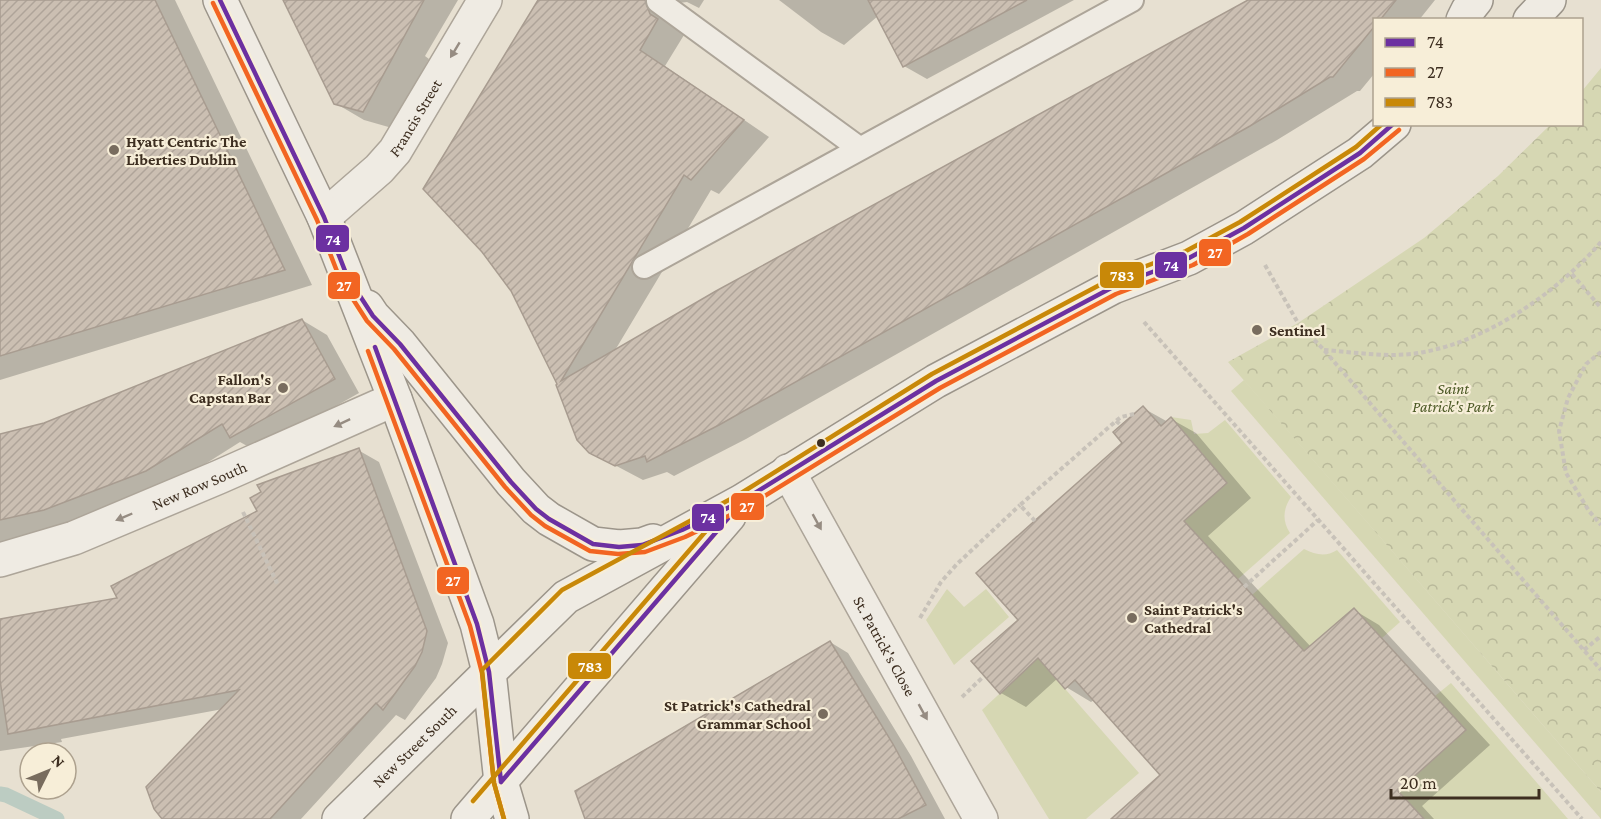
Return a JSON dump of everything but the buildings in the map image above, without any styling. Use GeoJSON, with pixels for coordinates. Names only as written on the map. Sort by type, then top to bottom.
{"type":"FeatureCollection","features":[{"type":"Feature","properties":{"kind":"main road"},"geometry":{"type":"LineString","coordinates":[[220,0],[324,217],[395,399],[477,624],[489,672],[501,782],[512,819]]}},
{"type":"Feature","properties":{"kind":"main road","name":"Francis Street"},"geometry":{"type":"LineString","coordinates":[[324,217],[379,169],[395,151],[485,0]]}},
{"type":"Feature","properties":{"kind":"main road"},"geometry":{"type":"LineString","coordinates":[[1464,18],[1476,0]]}},
{"type":"Feature","properties":{"kind":"main road"},"geometry":{"type":"LineString","coordinates":[[1532,18],[1549,0]]}},
{"type":"Feature","properties":{"kind":"main road"},"geometry":{"type":"LineString","coordinates":[[347,276],[373,316],[400,344],[524,498],[549,519],[593,544],[619,547],[642,546],[682,530],[742,501],[936,381],[1113,287],[1189,258],[1244,228],[1360,153],[1392,126]]}},
{"type":"Feature","properties":{"kind":"main road","name":"New Row South"},"geometry":{"type":"LineString","coordinates":[[0,560],[74,538],[395,399]]}},
{"type":"Feature","properties":{"kind":"main road","name":"St. Patrick's Close"},"geometry":{"type":"LineString","coordinates":[[788,471],[981,819]]}},
{"type":"Feature","properties":{"kind":"main road"},"geometry":{"type":"LineString","coordinates":[[468,819],[742,501]]}},
{"type":"Feature","properties":{"kind":"main road","name":"New Street South"},"geometry":{"type":"LineString","coordinates":[[339,819],[566,597],[742,501]]}},
{"type":"Feature","properties":{"kind":"lane"},"geometry":{"type":"LineString","coordinates":[[644,267],[1132,0]]}},
{"type":"Feature","properties":{"kind":"lane"},"geometry":{"type":"LineString","coordinates":[[658,1],[859,148]]}},
{"type":"Feature","properties":{"kind":"path"},"geometry":{"type":"LineString","coordinates":[[1244,228],[1298,323],[1324,350],[1601,670]]}},
{"type":"Feature","properties":{"kind":"path"},"geometry":{"type":"LineString","coordinates":[[1324,350],[1383,356],[1412,354],[1450,346],[1506,320],[1572,274],[1601,242]]}},
{"type":"Feature","properties":{"kind":"path"},"geometry":{"type":"LineString","coordinates":[[1572,274],[1601,308]]}},
{"type":"Feature","properties":{"kind":"path"},"geometry":{"type":"LineString","coordinates":[[1113,287],[1582,819]]}},
{"type":"Feature","properties":{"kind":"path"},"geometry":{"type":"LineString","coordinates":[[1601,352],[1586,364],[1568,398],[1559,431],[1566,473],[1589,511],[1601,525]]}},
{"type":"Feature","properties":{"kind":"path"},"geometry":{"type":"LineString","coordinates":[[918,621],[941,582],[957,564],[1020,505],[1121,417],[1134,414]]}},
{"type":"Feature","properties":{"kind":"path"},"geometry":{"type":"LineString","coordinates":[[1116,422],[1121,425]]}},
{"type":"Feature","properties":{"kind":"path"},"geometry":{"type":"LineString","coordinates":[[238,502],[278,585]]}},
{"type":"Feature","properties":{"kind":"path"},"geometry":{"type":"LineString","coordinates":[[1020,505],[1035,521]]}},
{"type":"Feature","properties":{"kind":"path"},"geometry":{"type":"LineString","coordinates":[[1244,587],[1318,520]]}},
{"type":"Feature","properties":{"kind":"path"},"geometry":{"type":"LineString","coordinates":[[1584,650],[1601,636]]}},
{"type":"Feature","properties":{"kind":"green space","name":"Saint Patrick's Park"},"geometry":{"type":"Polygon","coordinates":[[[1601,68],[1601,792],[1228,362],[1298,323],[1424,238],[1498,176],[1549,126],[1583,126],[1583,90],[1601,68]]]}},
{"type":"Feature","properties":{"kind":"green space"},"geometry":{"type":"Polygon","coordinates":[[[1244,380],[1601,792],[1601,819],[1231,391],[1244,380]]]}},
{"type":"Feature","properties":{"kind":"green space"},"geometry":{"type":"Polygon","coordinates":[[[1171,417],[1191,420],[1194,434],[1208,433],[1225,420],[1291,497],[1284,515],[1290,533],[1238,579],[1229,570],[1216,581],[1177,526],[1227,483],[1171,417]]]}},
{"type":"Feature","properties":{"kind":"green space"},"geometry":{"type":"Polygon","coordinates":[[[1304,549],[1321,554],[1329,554],[1337,550],[1400,622],[1382,638],[1354,609],[1289,664],[1252,595],[1304,549]]]}},
{"type":"Feature","properties":{"kind":"green space"},"geometry":{"type":"Polygon","coordinates":[[[947,589],[964,607],[986,589],[1009,617],[954,665],[926,620],[947,589]]]}},
{"type":"Feature","properties":{"kind":"green space"},"geometry":{"type":"Polygon","coordinates":[[[1038,658],[1139,773],[1086,819],[1049,819],[982,710],[1038,658]]]}},
{"type":"Feature","properties":{"kind":"green space"},"geometry":{"type":"Polygon","coordinates":[[[1451,683],[1568,819],[1424,819],[1398,791],[1466,730],[1435,696],[1451,683]]]}},
{"type":"Feature","properties":{"kind":"waterway"},"geometry":{"type":"LineString","coordinates":[[0,794],[57,819]]}},
{"type":"Feature","properties":{"kind":"transit line","name":"74"},"geometry":{"type":"LineString","coordinates":[[220,0],[324,217],[347,276],[373,316],[400,344],[511,482],[536,509],[593,544],[619,547],[642,545],[682,530],[742,501],[936,381],[1113,287],[1189,258],[1244,228],[1360,153],[1391,126]]}},
{"type":"Feature","properties":{"kind":"transit line","name":"27"},"geometry":{"type":"LineString","coordinates":[[213,3],[317,220],[340,279],[367,321],[394,349],[505,487],[531,515],[545,526],[590,551],[618,554],[645,552],[685,537],[745,508],[940,388],[1116,294],[1193,265],[1248,234],[1364,159],[1399,130]]}},
{"type":"Feature","properties":{"kind":"transit line","name":"783"},"geometry":{"type":"LineString","coordinates":[[504,819],[494,783],[482,670],[562,590],[738,495],[932,374],[1109,280],[1186,251],[1240,222],[1356,147],[1380,126]]}},
{"type":"Feature","properties":{"kind":"transit line","name":"74"},"geometry":{"type":"LineString","coordinates":[[375,347],[477,624],[489,672],[501,782]]}},
{"type":"Feature","properties":{"kind":"transit line","name":"27"},"geometry":{"type":"LineString","coordinates":[[368,351],[470,626],[482,673],[494,783],[504,819]]}},
{"type":"Feature","properties":{"kind":"transit line","name":"74"},"geometry":{"type":"LineString","coordinates":[[501,782],[730,516]]}},
{"type":"Feature","properties":{"kind":"transit line","name":"783"},"geometry":{"type":"LineString","coordinates":[[473,801],[706,531]]}},
{"type":"Feature","properties":{"kind":"place","name":"Hyatt Centric The Liberties Dublin"},"geometry":{"type":"Point","coordinates":[114,150]}},
{"type":"Feature","properties":{"kind":"place","name":"Sentinel"},"geometry":{"type":"Point","coordinates":[1257,330]}},
{"type":"Feature","properties":{"kind":"place","name":"Fallon's Capstan Bar"},"geometry":{"type":"Point","coordinates":[283,388]}},
{"type":"Feature","properties":{"kind":"place","name":"Saint Patrick's Cathedral"},"geometry":{"type":"Point","coordinates":[1132,618]}},
{"type":"Feature","properties":{"kind":"place","name":"St Patrick's Cathedral Grammar School"},"geometry":{"type":"Point","coordinates":[823,714]}}]}
